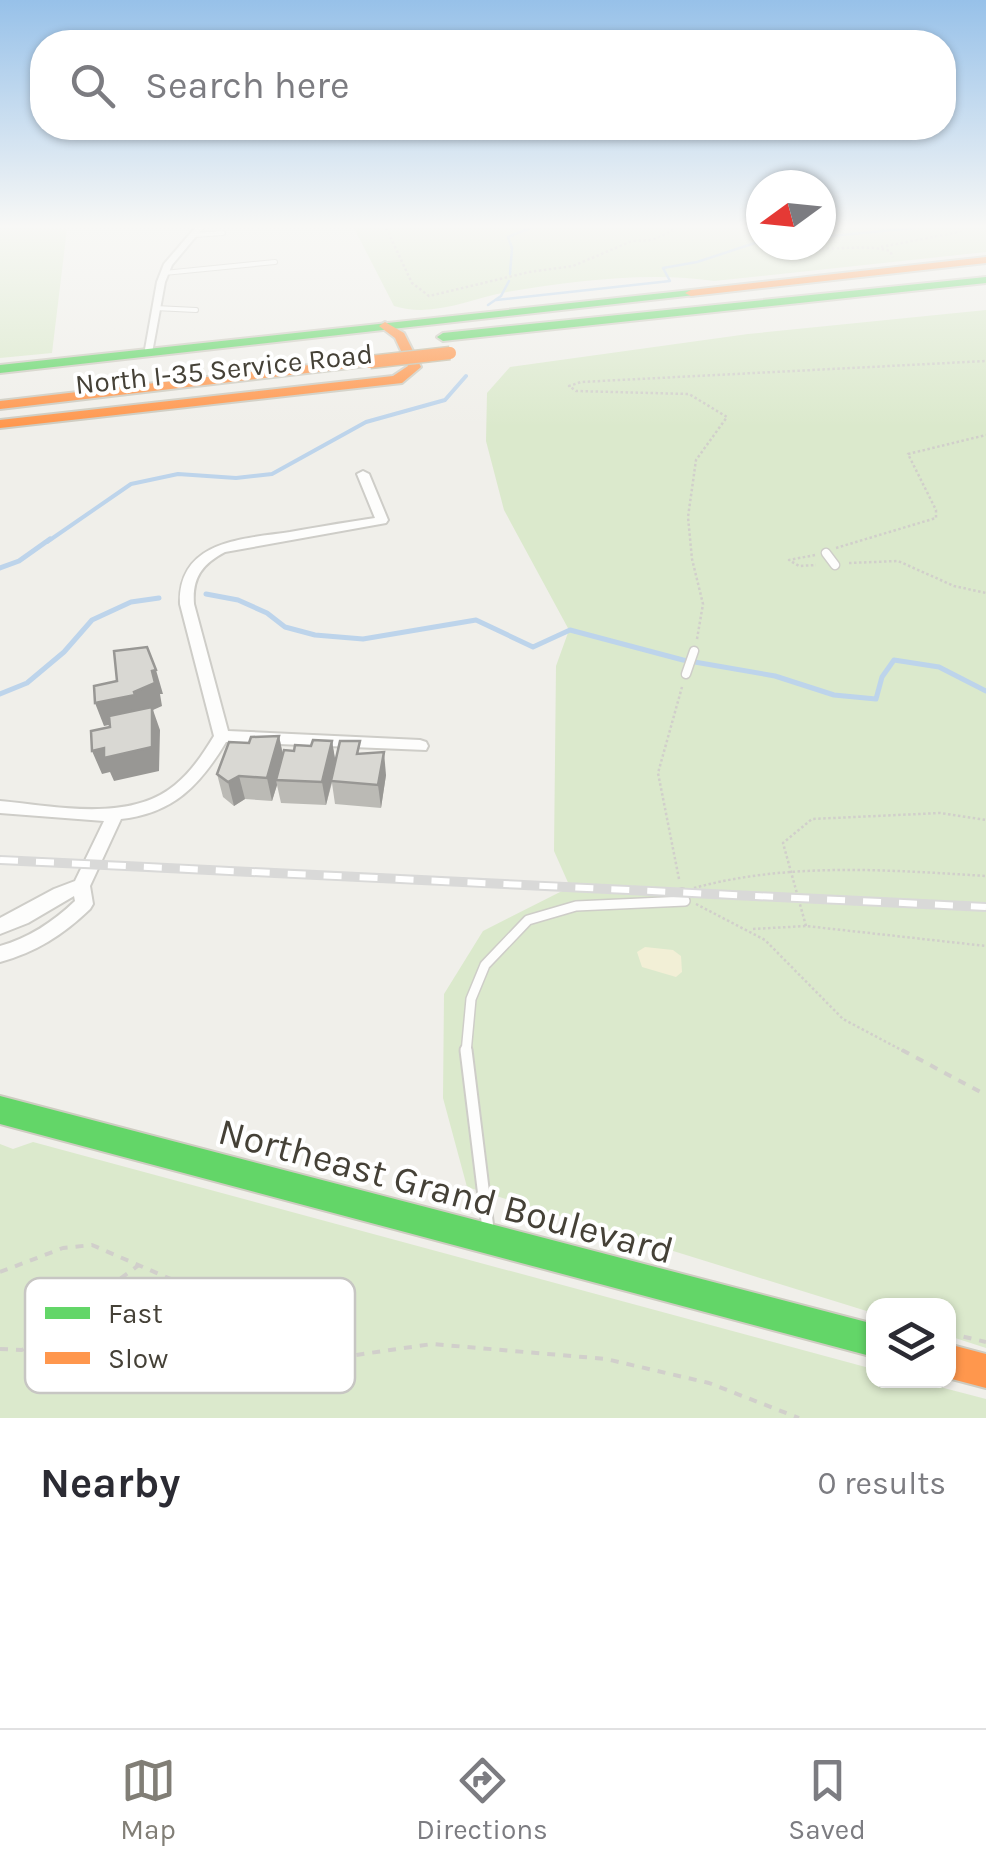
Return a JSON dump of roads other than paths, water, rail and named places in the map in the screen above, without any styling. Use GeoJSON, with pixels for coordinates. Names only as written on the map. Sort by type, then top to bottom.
{"type":"FeatureCollection","features":[{"type":"Feature","properties":{"kind":"main road"},"geometry":{"type":"LineString","coordinates":[[0,369],[692,294]]}},
{"type":"Feature","properties":{"kind":"main road"},"geometry":{"type":"LineString","coordinates":[[0,387],[368,354],[838,294]]}},
{"type":"Feature","properties":{"kind":"main road"},"geometry":{"type":"LineString","coordinates":[[447,345],[984,294]]}},
{"type":"Feature","properties":{"kind":"main road","name":"North I-35 Service Road"},"geometry":{"type":"LineString","coordinates":[[0,424],[390,382],[408,375],[415,367],[401,328]]}},
{"type":"Feature","properties":{"kind":"main road"},"geometry":{"type":"LineString","coordinates":[[0,405],[368,354]]}},
{"type":"Feature","properties":{"kind":"main road","name":"Northeast Grand Boulevard"},"geometry":{"type":"LineString","coordinates":[[0,1110],[866,1339]]}},
{"type":"Feature","properties":{"kind":"main road"},"geometry":{"type":"LineString","coordinates":[[956,1363],[986,1371]]}},
{"type":"Feature","properties":{"kind":"street"},"geometry":{"type":"LineString","coordinates":[[147,354],[159,294]]}},
{"type":"Feature","properties":{"kind":"street"},"geometry":{"type":"LineString","coordinates":[[0,807],[115,815],[139,812],[174,797],[198,777],[222,736],[186,604],[192,570],[214,551],[231,545],[382,520],[363,474]]}},
{"type":"Feature","properties":{"kind":"street"},"geometry":{"type":"LineString","coordinates":[[222,736],[420,746]]}},
{"type":"Feature","properties":{"kind":"street"},"geometry":{"type":"LineString","coordinates":[[0,954],[19,950],[59,928],[84,904],[81,886],[115,815]]}},
{"type":"Feature","properties":{"kind":"street"},"geometry":{"type":"LineString","coordinates":[[0,926],[22,920],[61,892],[81,886]]}},
{"type":"Feature","properties":{"kind":"lane"},"geometry":{"type":"LineString","coordinates":[[156,308],[196,310]]}},
{"type":"Feature","properties":{"kind":"lane"},"geometry":{"type":"LineString","coordinates":[[826,553],[835,565]]}},
{"type":"Feature","properties":{"kind":"lane"},"geometry":{"type":"LineString","coordinates":[[686,674],[694,650]]}},
{"type":"Feature","properties":{"kind":"lane"},"geometry":{"type":"LineString","coordinates":[[488,1239],[486,1191],[468,1087],[465,1038],[472,996],[488,959],[534,915],[576,905],[684,897]]}},
{"type":"Feature","properties":{"kind":"waterway"},"geometry":{"type":"LineString","coordinates":[[488,305],[502,294]]}},
{"type":"Feature","properties":{"kind":"waterway"},"geometry":{"type":"LineString","coordinates":[[496,300],[549,294]]}},
{"type":"Feature","properties":{"kind":"waterway"},"geometry":{"type":"LineString","coordinates":[[47,542],[131,484],[178,474],[236,478],[272,474],[366,422],[445,400],[466,376]]}},
{"type":"Feature","properties":{"kind":"waterway"},"geometry":{"type":"LineString","coordinates":[[0,568],[19,561],[50,539]]}},
{"type":"Feature","properties":{"kind":"waterway"},"geometry":{"type":"LineString","coordinates":[[206,594],[238,600],[267,613],[285,627],[315,635],[363,639],[476,620],[533,647],[570,630],[683,660],[775,676],[834,695],[876,699],[882,677],[894,660],[939,667],[986,691]]}},
{"type":"Feature","properties":{"kind":"waterway"},"geometry":{"type":"LineString","coordinates":[[0,694],[27,683],[64,652],[92,620],[131,602],[159,598]]}},
{"type":"Feature","properties":{"kind":"railway"},"geometry":{"type":"LineString","coordinates":[[0,860],[986,907]]}}]}
